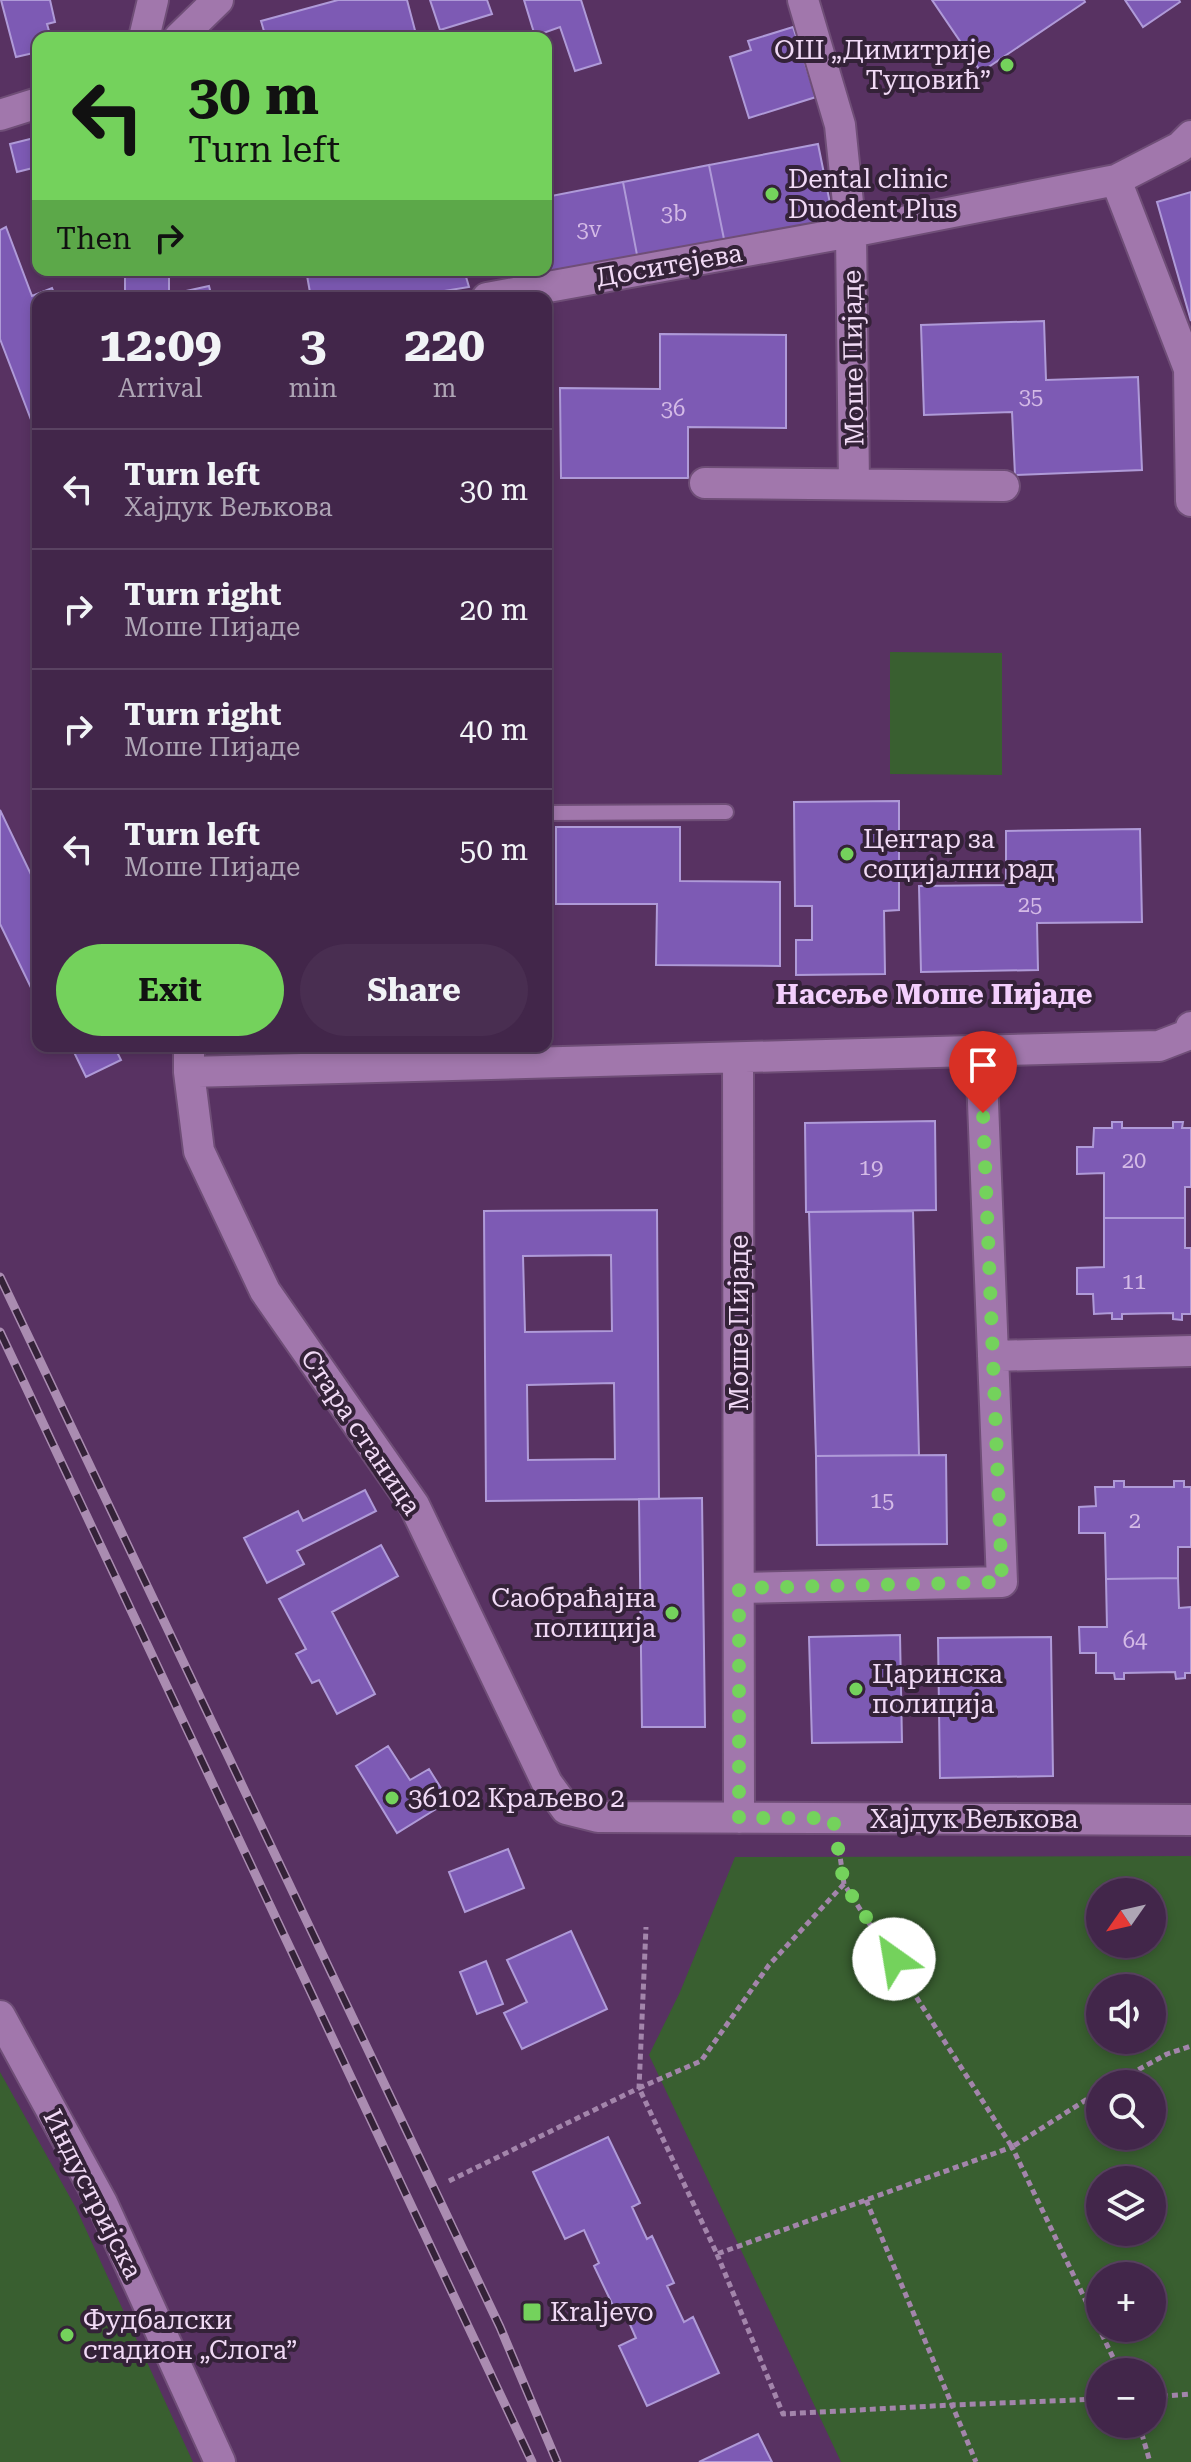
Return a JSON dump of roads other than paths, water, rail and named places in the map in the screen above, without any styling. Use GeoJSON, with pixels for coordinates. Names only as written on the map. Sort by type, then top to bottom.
{"type":"FeatureCollection","features":[{"type":"Feature","properties":{"kind":"street"},"geometry":{"type":"LineString","coordinates":[[145,32],[153,0]]}},
{"type":"Feature","properties":{"kind":"street"},"geometry":{"type":"LineString","coordinates":[[185,32],[218,0]]}},
{"type":"Feature","properties":{"kind":"street"},"geometry":{"type":"LineString","coordinates":[[803,0],[840,125],[851,232]]}},
{"type":"Feature","properties":{"kind":"street"},"geometry":{"type":"LineString","coordinates":[[0,115],[32,105]]}},
{"type":"Feature","properties":{"kind":"street","name":"Доситејева"},"geometry":{"type":"LineString","coordinates":[[520,292],[1116,180],[1180,147],[1191,136]]}},
{"type":"Feature","properties":{"kind":"street"},"geometry":{"type":"LineString","coordinates":[[1116,180],[1189,369],[1191,501]]}},
{"type":"Feature","properties":{"kind":"street","name":"Моше Пијаде"},"geometry":{"type":"LineString","coordinates":[[851,232],[854,484]]}},
{"type":"Feature","properties":{"kind":"street","name":"Моше Пијаде"},"geometry":{"type":"LineString","coordinates":[[705,483],[1004,486]]}},
{"type":"Feature","properties":{"kind":"street"},"geometry":{"type":"LineString","coordinates":[[189,1059],[472,1055],[738,1058],[981,1052],[1159,1046],[1191,1032]]}},
{"type":"Feature","properties":{"kind":"street"},"geometry":{"type":"LineString","coordinates":[[739,1588],[1002,1582],[981,1052]]}},
{"type":"Feature","properties":{"kind":"street","name":"Моше Пијаде"},"geometry":{"type":"LineString","coordinates":[[738,1058],[739,1818]]}},
{"type":"Feature","properties":{"kind":"street","name":"Стара станица"},"geometry":{"type":"LineString","coordinates":[[189,1059],[199,1151],[265,1291],[414,1505],[547,1783],[566,1809]]}},
{"type":"Feature","properties":{"kind":"street"},"geometry":{"type":"LineString","coordinates":[[993,1356],[1191,1351]]}},
{"type":"Feature","properties":{"kind":"street","name":"Хајдук Вељкова"},"geometry":{"type":"LineString","coordinates":[[566,1809],[598,1817],[1191,1820]]}},
{"type":"Feature","properties":{"kind":"street","name":"Индустријска"},"geometry":{"type":"LineString","coordinates":[[0,2016],[102,2203],[220,2462]]}},
{"type":"Feature","properties":{"kind":"lane"},"geometry":{"type":"LineString","coordinates":[[552,813],[726,812]]}},
{"type":"Feature","properties":{"kind":"railway"},"geometry":{"type":"LineString","coordinates":[[0,1277],[500,2327],[557,2462]]}},
{"type":"Feature","properties":{"kind":"railway"},"geometry":{"type":"LineString","coordinates":[[0,1332],[532,2462]]}},
{"type":"Feature","properties":{"kind":"place","name":"ОШ „Димитрије Туцовић”"},"geometry":{"type":"Point","coordinates":[1007,65]}},
{"type":"Feature","properties":{"kind":"place","name":"Dental clinic Duodent Plus"},"geometry":{"type":"Point","coordinates":[772,194]}},
{"type":"Feature","properties":{"kind":"place","name":"Центар за социјални рад"},"geometry":{"type":"Point","coordinates":[847,854]}},
{"type":"Feature","properties":{"kind":"place","name":"Саобраћајна полиција"},"geometry":{"type":"Point","coordinates":[672,1613]}},
{"type":"Feature","properties":{"kind":"place","name":"Царинска полиција"},"geometry":{"type":"Point","coordinates":[856,1689]}},
{"type":"Feature","properties":{"kind":"place","name":"36102 Краљево 2"},"geometry":{"type":"Point","coordinates":[392,1798]}},
{"type":"Feature","properties":{"kind":"place","name":"Kraljevo"},"geometry":{"type":"Point","coordinates":[532,2312]}},
{"type":"Feature","properties":{"kind":"place","name":"Фудбалски стадион „Слога”"},"geometry":{"type":"Point","coordinates":[67,2335]}},
{"type":"Feature","properties":{"kind":"district","name":"Насеље Моше Пијаде"},"geometry":{"type":"Point","coordinates":[934,994]}}]}
